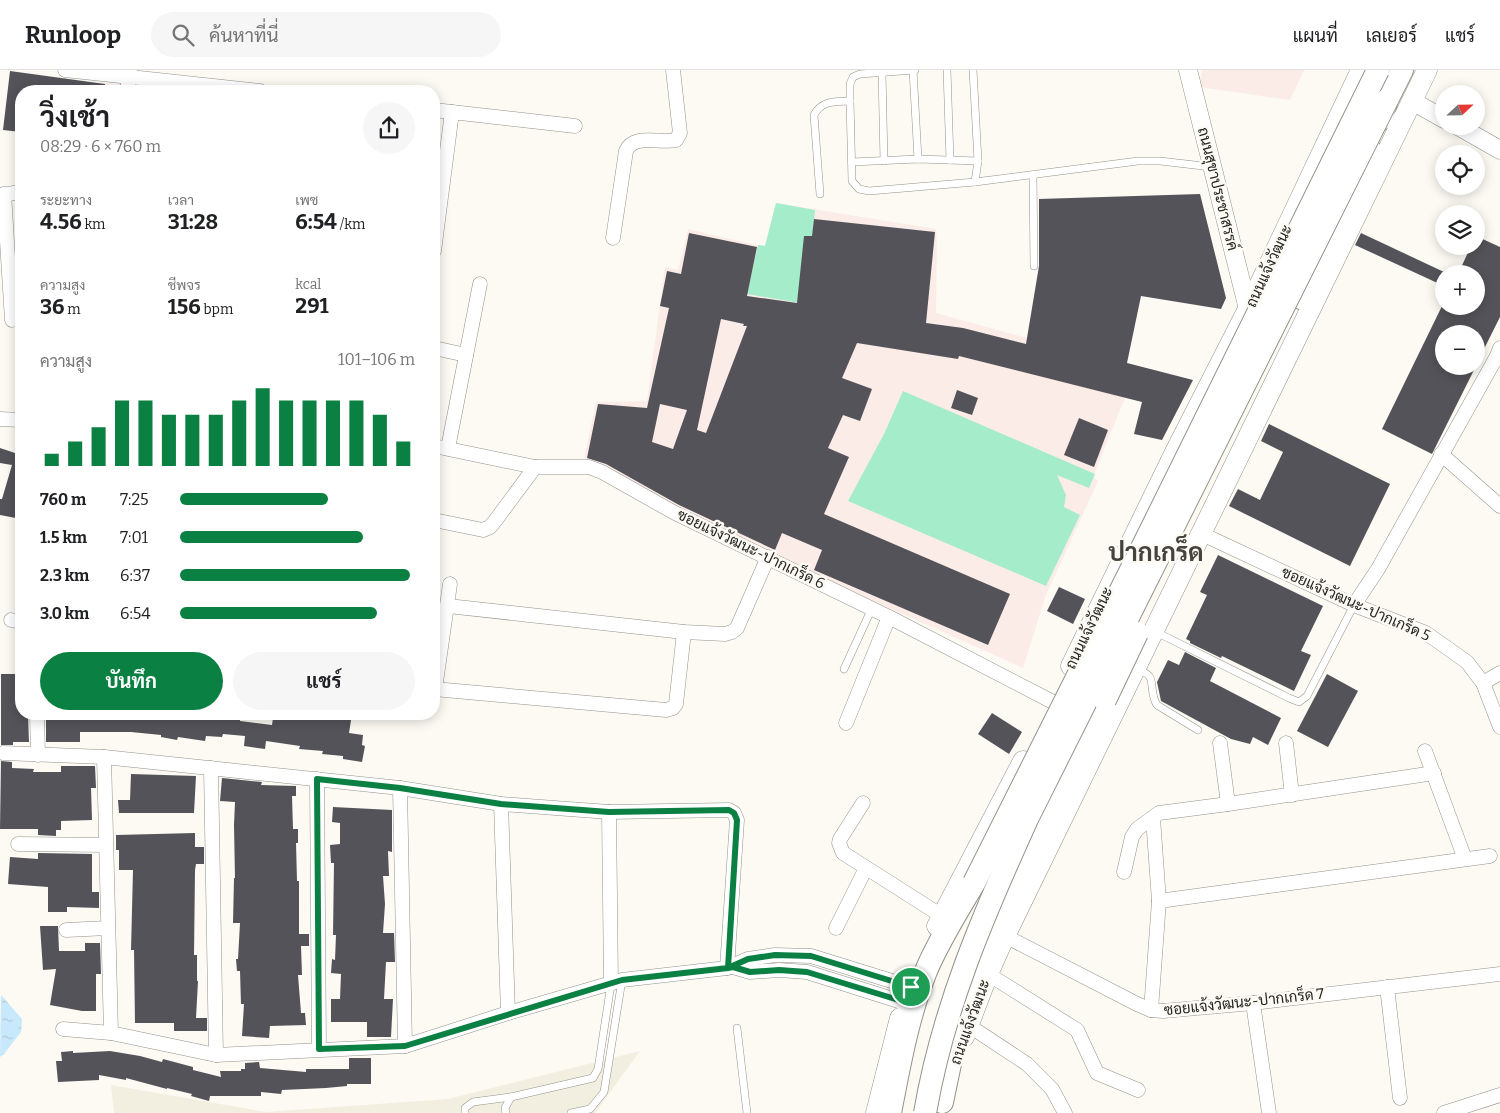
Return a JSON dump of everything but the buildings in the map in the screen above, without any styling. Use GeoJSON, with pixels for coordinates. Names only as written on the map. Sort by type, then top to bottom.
{"type":"FeatureCollection","features":[{"type":"Feature","properties":{"kind":"main road","name":"ถนนแจ้งวัฒนะ"},"geometry":{"type":"LineString","coordinates":[[876,1113],[890,1051],[908,995],[925,952],[1054,702],[1175,452],[1248,309],[1361,70]]}},
{"type":"Feature","properties":{"kind":"main road","name":"ถนนแจ้งวัฒนะ"},"geometry":{"type":"LineString","coordinates":[[905,1113],[931,1001],[950,942],[974,883],[1378,70]]}},
{"type":"Feature","properties":{"kind":"main road","name":"ถนนแจ้งวัฒนะ"},"geometry":{"type":"LineString","coordinates":[[936,1109],[930,1081],[950,1006],[973,942],[1027,819],[1402,70]]}},
{"type":"Feature","properties":{"kind":"main road","name":"ถนนแจ้งวัฒนะ"},"geometry":{"type":"LineString","coordinates":[[936,1109],[988,974],[1005,936],[1427,70]]}},
{"type":"Feature","properties":{"kind":"main road"},"geometry":{"type":"LineString","coordinates":[[936,1109],[975,966],[1031,847],[1105,700],[1301,298],[1355,194],[1388,100]]}},
{"type":"Feature","properties":{"kind":"main road"},"geometry":{"type":"LineString","coordinates":[[1248,309],[1296,338]]}},
{"type":"Feature","properties":{"kind":"main road"},"geometry":{"type":"LineString","coordinates":[[890,1113],[912,1014],[926,972],[942,938],[974,883]]}},
{"type":"Feature","properties":{"kind":"street"},"geometry":{"type":"LineString","coordinates":[[65,70],[130,73],[217,85]]}},
{"type":"Feature","properties":{"kind":"street"},"geometry":{"type":"LineString","coordinates":[[614,238],[626,151],[629,144],[636,140],[666,142],[676,140],[680,133],[673,70]]}},
{"type":"Feature","properties":{"kind":"street","name":"ถนนสุขาประชาสรรค์"},"geometry":{"type":"LineString","coordinates":[[1188,70],[1248,309]]}},
{"type":"Feature","properties":{"kind":"street"},"geometry":{"type":"LineString","coordinates":[[1412,101],[1435,113]]}},
{"type":"Feature","properties":{"kind":"street"},"geometry":{"type":"LineString","coordinates":[[440,111],[575,126]]}},
{"type":"Feature","properties":{"kind":"street"},"geometry":{"type":"LineString","coordinates":[[440,205],[452,112]]}},
{"type":"Feature","properties":{"kind":"street"},"geometry":{"type":"LineString","coordinates":[[1474,135],[1500,150]]}},
{"type":"Feature","properties":{"kind":"street"},"geometry":{"type":"LineString","coordinates":[[12,320],[2,194],[15,193]]}},
{"type":"Feature","properties":{"kind":"street"},"geometry":{"type":"LineString","coordinates":[[441,447],[466,355],[480,284]]}},
{"type":"Feature","properties":{"kind":"street"},"geometry":{"type":"LineString","coordinates":[[1354,605],[1378,569],[1500,348]]}},
{"type":"Feature","properties":{"kind":"street"},"geometry":{"type":"LineString","coordinates":[[440,349],[466,355]]}},
{"type":"Feature","properties":{"kind":"street"},"geometry":{"type":"LineString","coordinates":[[0,419],[15,420]]}},
{"type":"Feature","properties":{"kind":"street","name":"ซอยแจ้งวัฒนะ-ปากเกร็ด 6"},"geometry":{"type":"LineString","coordinates":[[441,447],[535,467],[589,467],[602,472],[675,514],[872,608],[1054,702]]}},
{"type":"Feature","properties":{"kind":"street"},"geometry":{"type":"LineString","coordinates":[[1441,454],[1500,506]]}},
{"type":"Feature","properties":{"kind":"street"},"geometry":{"type":"LineString","coordinates":[[440,521],[483,530],[495,521],[535,467]]}},
{"type":"Feature","properties":{"kind":"street","name":"ซอยแจ้งวัฒนะ-ปากเกร็ด 5"},"geometry":{"type":"LineString","coordinates":[[1202,534],[1354,605],[1426,633],[1467,662],[1483,684],[1500,727]]}},
{"type":"Feature","properties":{"kind":"street"},"geometry":{"type":"LineString","coordinates":[[448,606],[684,632],[732,632],[737,628],[768,557]]}},
{"type":"Feature","properties":{"kind":"street"},"geometry":{"type":"LineString","coordinates":[[440,653],[450,584]]}},
{"type":"Feature","properties":{"kind":"street"},"geometry":{"type":"LineString","coordinates":[[846,723],[890,617]]}},
{"type":"Feature","properties":{"kind":"street"},"geometry":{"type":"LineString","coordinates":[[440,690],[666,710],[673,708],[676,704],[684,632]]}},
{"type":"Feature","properties":{"kind":"street"},"geometry":{"type":"LineString","coordinates":[[1483,684],[1500,674]]}},
{"type":"Feature","properties":{"kind":"street"},"geometry":{"type":"LineString","coordinates":[[38,720],[38,755]]}},
{"type":"Feature","properties":{"kind":"street"},"geometry":{"type":"LineString","coordinates":[[1220,743],[1228,804]]}},
{"type":"Feature","properties":{"kind":"street"},"geometry":{"type":"LineString","coordinates":[[1286,743],[1292,795]]}},
{"type":"Feature","properties":{"kind":"street"},"geometry":{"type":"LineString","coordinates":[[1424,751],[1434,773],[1464,859]]}},
{"type":"Feature","properties":{"kind":"street"},"geometry":{"type":"LineString","coordinates":[[3,753],[104,757],[400,788],[501,804],[609,812],[729,810],[734,813],[737,820],[730,967]]}},
{"type":"Feature","properties":{"kind":"street"},"geometry":{"type":"LineString","coordinates":[[104,757],[110,1033]]}},
{"type":"Feature","properties":{"kind":"street"},"geometry":{"type":"LineString","coordinates":[[211,768],[216,1054]]}},
{"type":"Feature","properties":{"kind":"street"},"geometry":{"type":"LineString","coordinates":[[1124,872],[1132,837],[1137,829],[1159,813],[1434,773]]}},
{"type":"Feature","properties":{"kind":"street"},"geometry":{"type":"LineString","coordinates":[[317,779],[319,1049]]}},
{"type":"Feature","properties":{"kind":"street"},"geometry":{"type":"LineString","coordinates":[[400,788],[405,1046]]}},
{"type":"Feature","properties":{"kind":"street"},"geometry":{"type":"LineString","coordinates":[[862,803],[839,843],[843,853],[942,916]]}},
{"type":"Feature","properties":{"kind":"street"},"geometry":{"type":"LineString","coordinates":[[501,804],[508,1013]]}},
{"type":"Feature","properties":{"kind":"street"},"geometry":{"type":"LineString","coordinates":[[609,812],[616,982]]}},
{"type":"Feature","properties":{"kind":"street"},"geometry":{"type":"LineString","coordinates":[[1151,1010],[1159,901],[1153,818]]}},
{"type":"Feature","properties":{"kind":"street"},"geometry":{"type":"LineString","coordinates":[[18,844],[106,845]]}},
{"type":"Feature","properties":{"kind":"street"},"geometry":{"type":"LineString","coordinates":[[1159,901],[1490,856]]}},
{"type":"Feature","properties":{"kind":"street"},"geometry":{"type":"LineString","coordinates":[[836,928],[866,868]]}},
{"type":"Feature","properties":{"kind":"street"},"geometry":{"type":"LineString","coordinates":[[66,930],[108,928]]}},
{"type":"Feature","properties":{"kind":"street","name":"ซอยแจ้งวัฒนะ-ปากเกร็ด 7"},"geometry":{"type":"LineString","coordinates":[[1005,936],[1151,1010],[1162,1011],[1252,1003],[1500,974]]}},
{"type":"Feature","properties":{"kind":"street"},"geometry":{"type":"LineString","coordinates":[[63,1029],[110,1033],[216,1054],[405,1046],[508,1013],[616,982],[730,967],[750,972],[779,970],[807,972],[908,995]]}},
{"type":"Feature","properties":{"kind":"street"},"geometry":{"type":"LineString","coordinates":[[988,974],[1077,1030],[1097,1073],[1138,1090]]}},
{"type":"Feature","properties":{"kind":"street"},"geometry":{"type":"LineString","coordinates":[[1387,987],[1400,1098]]}},
{"type":"Feature","properties":{"kind":"street"},"geometry":{"type":"LineString","coordinates":[[1252,1003],[1269,1113]]}},
{"type":"Feature","properties":{"kind":"street"},"geometry":{"type":"LineString","coordinates":[[968,1025],[1026,1064],[1052,1090],[1065,1113]]}},
{"type":"Feature","properties":{"kind":"street"},"geometry":{"type":"LineString","coordinates":[[1444,1113],[1500,1095]]}},
{"type":"Feature","properties":{"kind":"lane"},"geometry":{"type":"LineString","coordinates":[[918,159],[914,70],[860,74],[853,77],[850,84],[852,181],[859,189],[869,191],[975,182],[1138,161],[1160,161],[1213,167]]}},
{"type":"Feature","properties":{"kind":"lane"},"geometry":{"type":"LineString","coordinates":[[947,70],[950,160]]}},
{"type":"Feature","properties":{"kind":"lane"},"geometry":{"type":"LineString","coordinates":[[973,70],[978,161],[975,182]]}},
{"type":"Feature","properties":{"kind":"lane"},"geometry":{"type":"LineString","coordinates":[[882,73],[884,162]]}},
{"type":"Feature","properties":{"kind":"lane"},"geometry":{"type":"LineString","coordinates":[[820,194],[814,115],[824,103],[850,101]]}},
{"type":"Feature","properties":{"kind":"lane"},"geometry":{"type":"LineString","coordinates":[[852,162],[918,159],[978,161]]}},
{"type":"Feature","properties":{"kind":"lane"},"geometry":{"type":"LineString","coordinates":[[1033,176],[1034,266]]}},
{"type":"Feature","properties":{"kind":"lane"},"geometry":{"type":"LineString","coordinates":[[1154,631],[1299,702],[1308,696],[1354,605]]}},
{"type":"Feature","properties":{"kind":"lane"},"geometry":{"type":"LineString","coordinates":[[844,668],[872,608]]}},
{"type":"Feature","properties":{"kind":"lane"},"geometry":{"type":"LineString","coordinates":[[1136,668],[1150,676],[1152,681],[1152,698],[1157,705],[1198,730]]}},
{"type":"Feature","properties":{"kind":"lane"},"geometry":{"type":"LineString","coordinates":[[465,1113],[465,1108],[473,1102],[511,1097],[593,1078],[598,1070],[616,982]]}},
{"type":"Feature","properties":{"kind":"lane"},"geometry":{"type":"LineString","coordinates":[[571,1113],[590,1109],[604,1092],[616,982]]}},
{"type":"Feature","properties":{"kind":"lane"},"geometry":{"type":"LineString","coordinates":[[737,1028],[747,1113]]}},
{"type":"Feature","properties":{"kind":"lane"},"geometry":{"type":"LineString","coordinates":[[506,1113],[505,1108],[511,1097]]}},
{"type":"Feature","properties":{"kind":"shaded area"},"geometry":{"type":"Polygon","coordinates":[[[1202,70],[1304,70],[1290,100],[1199,87],[1202,70]]]}},
{"type":"Feature","properties":{"kind":"shaded area"},"geometry":{"type":"Polygon","coordinates":[[[776,203],[936,229],[936,313],[1137,368],[1093,477],[1098,481],[1046,595],[1023,668],[747,544],[640,491],[584,458],[596,402],[647,401],[665,267],[678,270],[688,229],[765,247],[776,203]]]}},
{"type":"Feature","properties":{"kind":"shaded area"},"geometry":{"type":"Polygon","coordinates":[[[640,1051],[595,1113],[114,1113],[111,1085],[266,1112],[448,1099],[640,1051]]]}},
{"type":"Feature","properties":{"kind":"green space"},"geometry":{"type":"Polygon","coordinates":[[[776,203],[815,210],[806,304],[747,294],[758,245],[765,246],[776,203]]]}},
{"type":"Feature","properties":{"kind":"green space"},"geometry":{"type":"Polygon","coordinates":[[[903,391],[1095,474],[1089,488],[1057,475],[1066,495],[1064,507],[1080,515],[1046,586],[848,501],[884,434],[903,391]]]}},
{"type":"Feature","properties":{"kind":"water"},"geometry":{"type":"Polygon","coordinates":[[[1,995],[22,1019],[21,1032],[0,1057],[1,995]]]}},
{"type":"Feature","properties":{"kind":"district","name":"ปากเกร็ด"},"geometry":{"type":"Point","coordinates":[1156,552]}},
{"type":"Feature","properties":{"kind":"route"},"geometry":{"type":"LineString","coordinates":[[911,987],[811,956],[775,955],[748,959],[728,968],[622,980],[508,1013],[405,1046],[319,1049],[317,779],[400,788],[501,804],[609,812],[729,810],[734,813],[737,820],[728,968],[733,967],[750,972],[779,970],[807,972],[905,1002],[911,987]]}}]}
